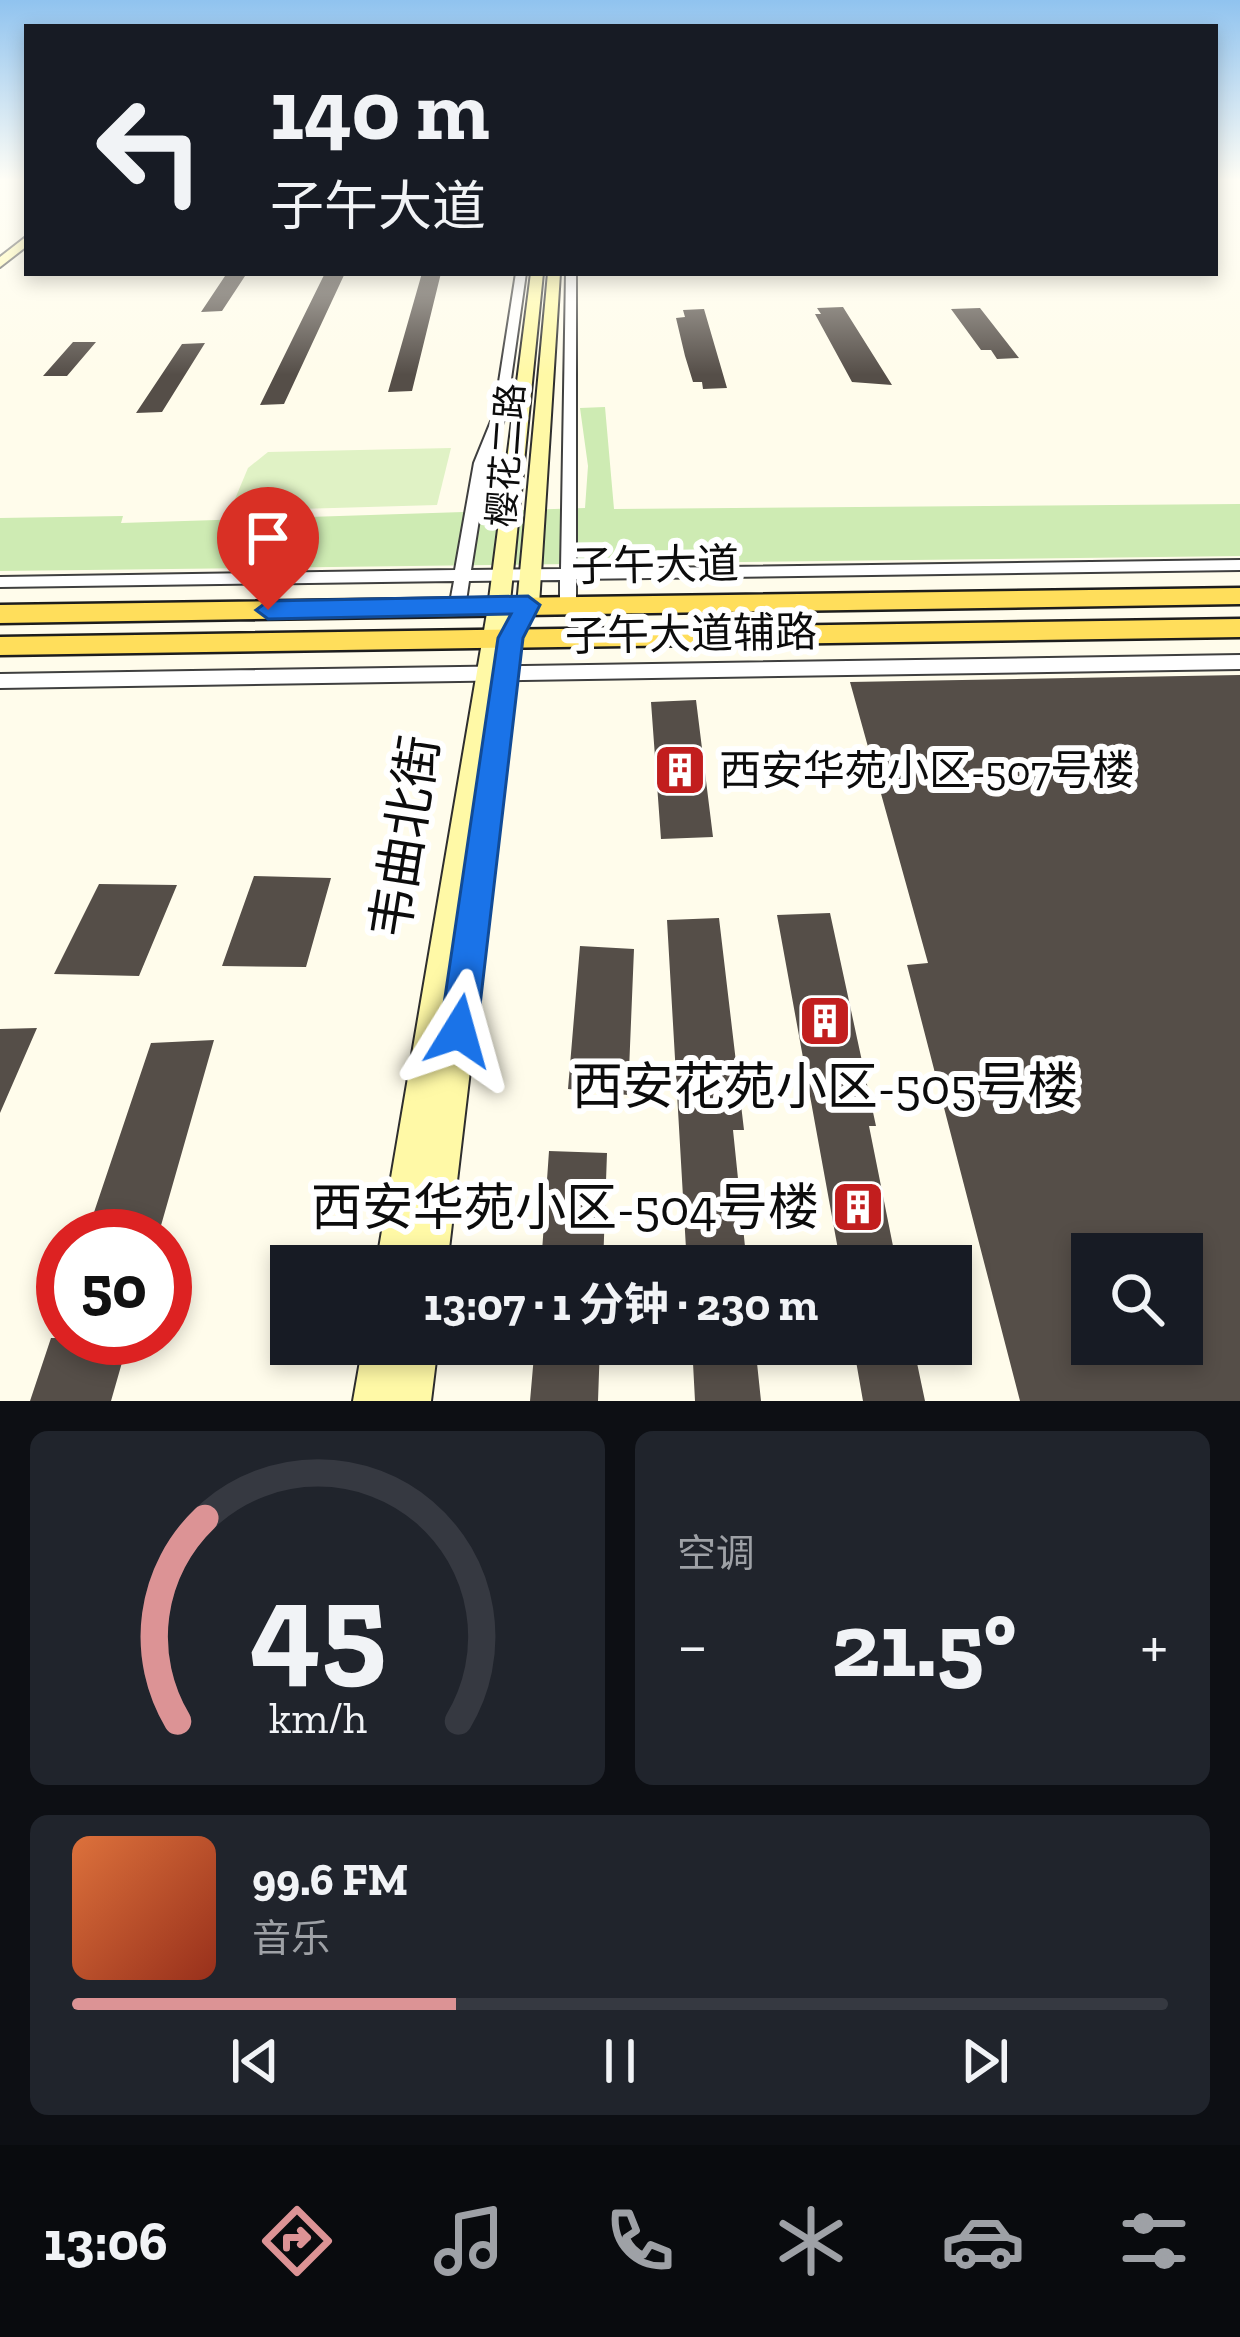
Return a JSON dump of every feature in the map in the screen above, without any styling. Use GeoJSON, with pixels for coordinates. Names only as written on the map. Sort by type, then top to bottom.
{"type":"FeatureCollection","features":[{"type":"Feature","properties":{"kind":"main road","name":"樱花二路"},"geometry":{"type":"LineString","coordinates":[[500,639],[499,608],[537,276]]}},
{"type":"Feature","properties":{"kind":"main road","name":"樱花二路"},"geometry":{"type":"LineString","coordinates":[[500,639],[528,605],[554,276]]}},
{"type":"Feature","properties":{"kind":"main road","name":"子午大道"},"geometry":{"type":"LineString","coordinates":[[0,614],[1240,596]]}},
{"type":"Feature","properties":{"kind":"main road","name":"子午大道"},"geometry":{"type":"LineString","coordinates":[[0,646],[1240,628]]}},
{"type":"Feature","properties":{"kind":"main road","name":"韦曲北街"},"geometry":{"type":"LineString","coordinates":[[399,1245],[500,639]]}},
{"type":"Feature","properties":{"kind":"main road","name":"韦曲北街"},"geometry":{"type":"LineString","coordinates":[[430,1245],[495,673]]}},
{"type":"Feature","properties":{"kind":"main road"},"geometry":{"type":"LineString","coordinates":[[374,1401],[380,1365]]}},
{"type":"Feature","properties":{"kind":"main road"},"geometry":{"type":"LineString","coordinates":[[410,1401],[415,1365]]}},
{"type":"Feature","properties":{"kind":"street"},"geometry":{"type":"LineString","coordinates":[[457,608],[481,463],[500,414],[521,276]]}},
{"type":"Feature","properties":{"kind":"street"},"geometry":{"type":"LineString","coordinates":[[568,605],[573,453],[566,402],[571,276]]}},
{"type":"Feature","properties":{"kind":"street","name":"子午大道辅路"},"geometry":{"type":"LineString","coordinates":[[0,583],[1240,565]]}},
{"type":"Feature","properties":{"kind":"street","name":"子午大道辅路"},"geometry":{"type":"LineString","coordinates":[[0,681],[1240,662]]}},
{"type":"Feature","properties":{"kind":"green space"},"geometry":{"type":"Polygon","coordinates":[[[605,407],[614,509],[1240,504],[1240,556],[0,571],[0,518],[123,516],[121,523],[585,508],[588,466],[580,408],[605,407]]]}},
{"type":"Feature","properties":{"kind":"green space"},"geometry":{"type":"Polygon","coordinates":[[[451,448],[437,505],[230,511],[248,468],[268,452],[451,448]]]}},
{"type":"Feature","properties":{"kind":"building"},"geometry":{"type":"Polygon","coordinates":[[[225,276],[245,276],[222,311],[201,312],[225,276]]]}},
{"type":"Feature","properties":{"kind":"building"},"geometry":{"type":"Polygon","coordinates":[[[324,276],[344,276],[284,404],[260,405],[324,276]]]}},
{"type":"Feature","properties":{"kind":"building"},"geometry":{"type":"Polygon","coordinates":[[[421,276],[440,276],[412,391],[388,392],[421,276]]]}},
{"type":"Feature","properties":{"kind":"building"},"geometry":{"type":"Polygon","coordinates":[[[843,307],[892,385],[852,382],[815,314],[821,314],[817,308],[843,307]]]}},
{"type":"Feature","properties":{"kind":"building"},"geometry":{"type":"Polygon","coordinates":[[[980,308],[1019,358],[997,359],[991,350],[981,350],[951,309],[980,308]]]}},
{"type":"Feature","properties":{"kind":"building"},"geometry":{"type":"Polygon","coordinates":[[[704,309],[727,388],[703,389],[702,382],[693,382],[685,356],[676,318],[685,317],[683,310],[704,309]]]}},
{"type":"Feature","properties":{"kind":"building"},"geometry":{"type":"Polygon","coordinates":[[[73,342],[96,342],[67,376],[43,376],[73,342]]]}},
{"type":"Feature","properties":{"kind":"building"},"geometry":{"type":"Polygon","coordinates":[[[205,343],[162,412],[136,413],[182,344],[205,343]]]}},
{"type":"Feature","properties":{"kind":"building"},"geometry":{"type":"Polygon","coordinates":[[[1240,675],[1240,1401],[1020,1401],[907,965],[928,963],[850,682],[1240,675]]]}},
{"type":"Feature","properties":{"kind":"building","name":"西安华苑小区-507号楼"},"geometry":{"type":"Polygon","coordinates":[[[696,700],[713,837],[661,839],[651,702],[696,700]]]}},
{"type":"Feature","properties":{"kind":"building"},"geometry":{"type":"Polygon","coordinates":[[[254,876],[331,878],[306,967],[222,966],[254,876]]]}},
{"type":"Feature","properties":{"kind":"building"},"geometry":{"type":"Polygon","coordinates":[[[99,884],[177,885],[139,976],[54,974],[99,884]]]}},
{"type":"Feature","properties":{"kind":"building","name":"西安花苑小区-505号楼"},"geometry":{"type":"Polygon","coordinates":[[[830,913],[876,1126],[869,1126],[893,1245],[837,1245],[777,915],[830,913]]]}},
{"type":"Feature","properties":{"kind":"building"},"geometry":{"type":"Polygon","coordinates":[[[719,918],[744,1130],[733,1130],[745,1245],[686,1245],[667,920],[719,918]]]}},
{"type":"Feature","properties":{"kind":"building"},"geometry":{"type":"Polygon","coordinates":[[[580,946],[634,949],[628,1095],[568,1089],[580,946]]]}},
{"type":"Feature","properties":{"kind":"building"},"geometry":{"type":"Polygon","coordinates":[[[37,1028],[0,1113],[0,1029],[37,1028]]]}},
{"type":"Feature","properties":{"kind":"building"},"geometry":{"type":"Polygon","coordinates":[[[214,1040],[166,1209],[95,1209],[151,1043],[214,1040]]]}},
{"type":"Feature","properties":{"kind":"building"},"geometry":{"type":"Polygon","coordinates":[[[549,1151],[607,1153],[604,1245],[542,1245],[549,1151]]]}},
{"type":"Feature","properties":{"kind":"building"},"geometry":{"type":"Polygon","coordinates":[[[42,1365],[121,1365],[111,1401],[30,1401],[42,1365]]]}},
{"type":"Feature","properties":{"kind":"building"},"geometry":{"type":"Polygon","coordinates":[[[533,1365],[599,1365],[598,1401],[530,1401],[533,1365]]]}},
{"type":"Feature","properties":{"kind":"building"},"geometry":{"type":"Polygon","coordinates":[[[693,1365],[757,1365],[761,1401],[695,1401],[693,1365]]]}},
{"type":"Feature","properties":{"kind":"building","name":"西安华苑小区-504号楼"},"geometry":{"type":"Polygon","coordinates":[[[857,1365],[917,1365],[925,1401],[863,1401],[857,1365]]]}},
{"type":"Feature","properties":{"kind":"place","name":"西安华苑小区-507号楼"},"geometry":{"type":"Point","coordinates":[680,770]}},
{"type":"Feature","properties":{"kind":"place","name":"西安花苑小区-505号楼"},"geometry":{"type":"Point","coordinates":[825,1021]}},
{"type":"Feature","properties":{"kind":"place","name":"西安华苑小区-504号楼"},"geometry":{"type":"Point","coordinates":[858,1207]}},
{"type":"Feature","properties":{"kind":"route"},"geometry":{"type":"LineString","coordinates":[[268,610],[528,605],[510,638],[459,1031]]}}]}
